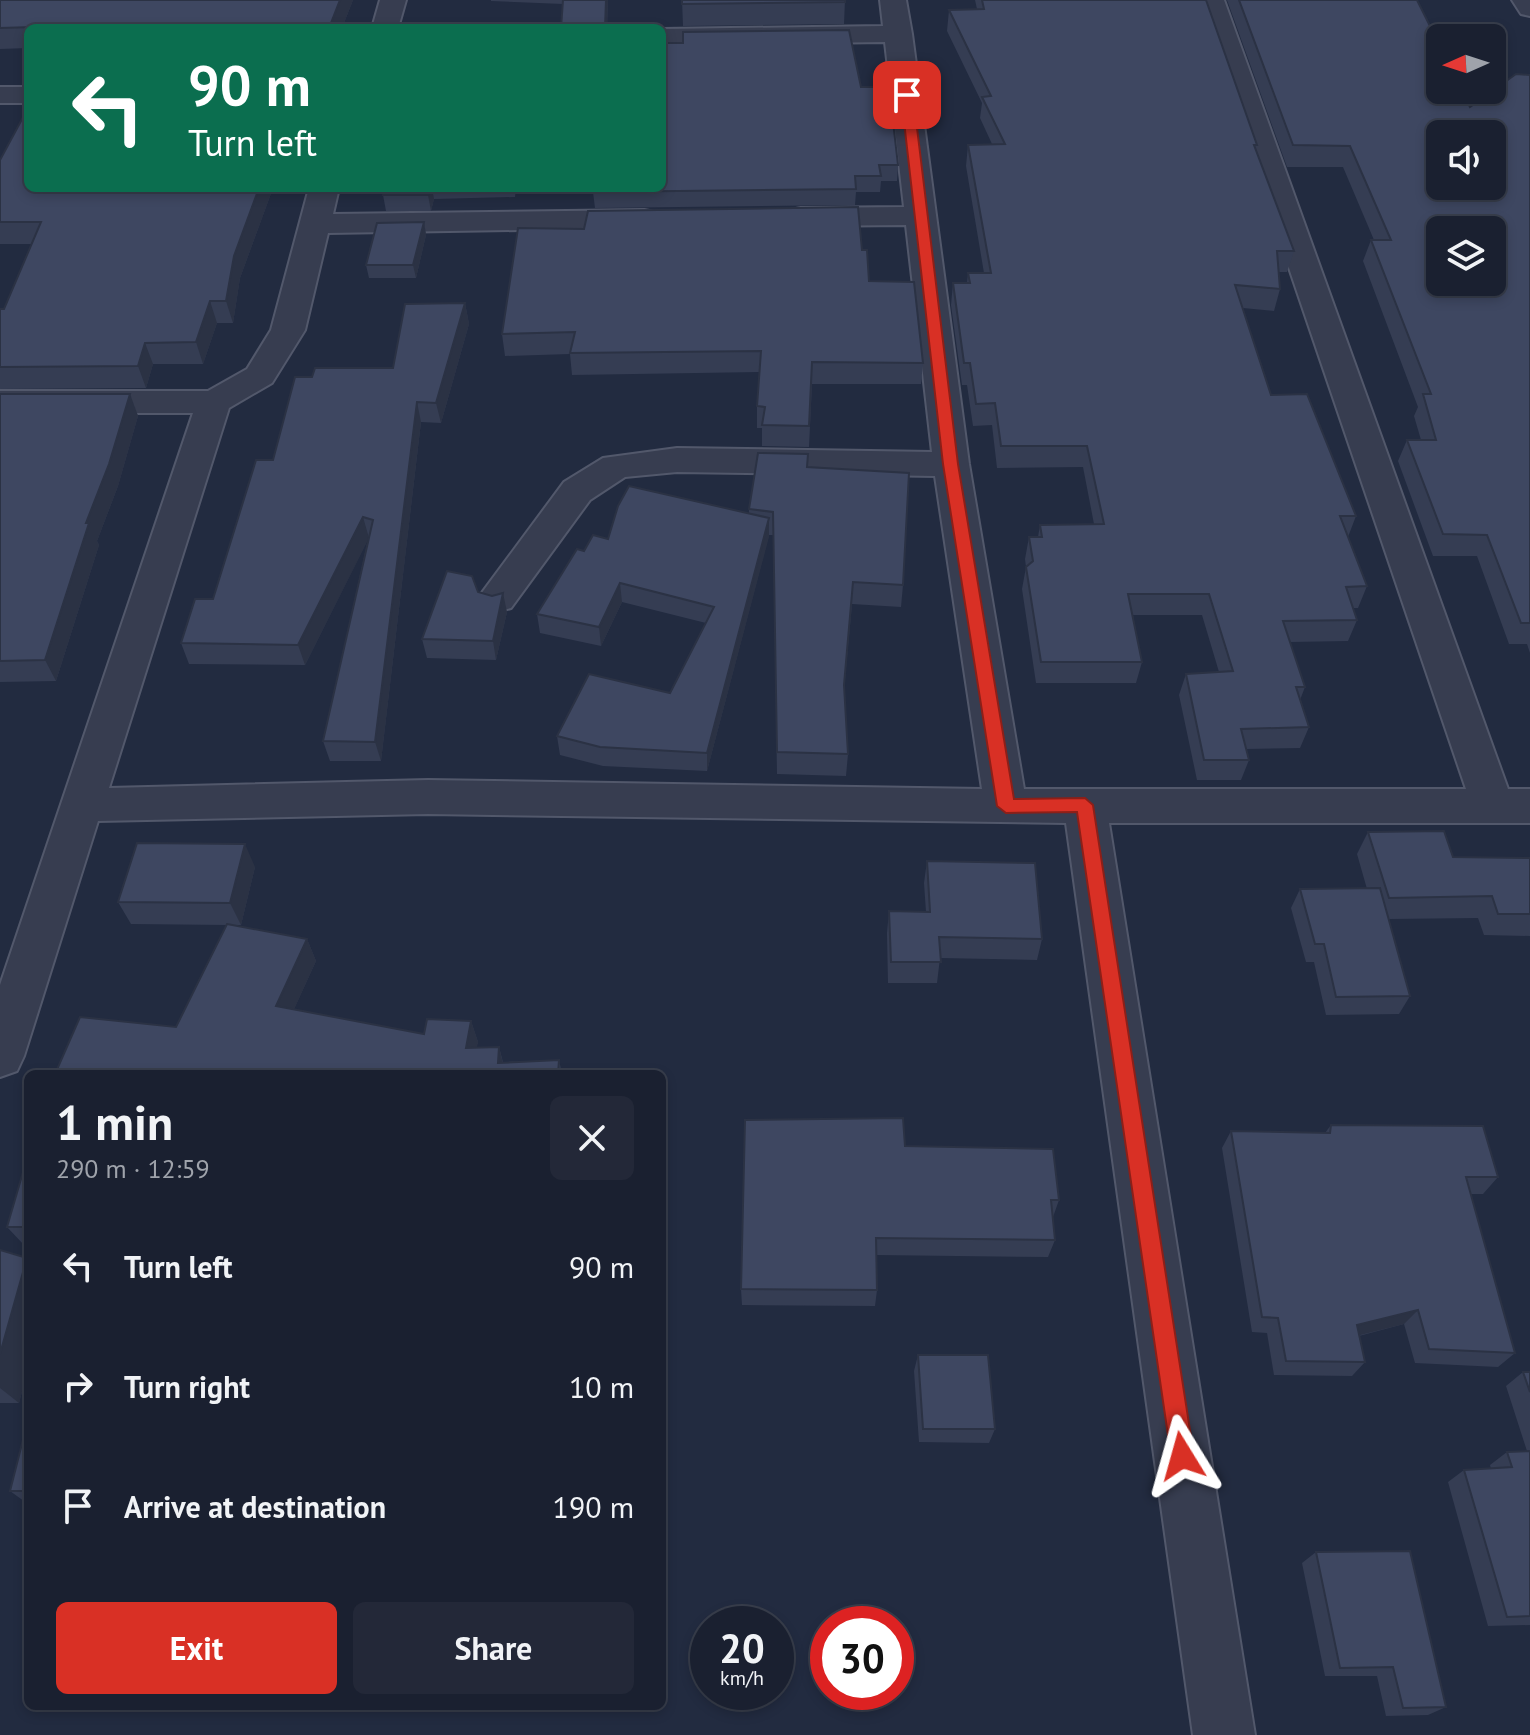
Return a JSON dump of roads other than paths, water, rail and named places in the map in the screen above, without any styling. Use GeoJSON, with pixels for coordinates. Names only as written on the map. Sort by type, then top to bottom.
{"type":"FeatureCollection","features":[{"type":"Feature","properties":{"kind":"street"},"geometry":{"type":"LineString","coordinates":[[386,24],[393,0]]}},
{"type":"Feature","properties":{"kind":"street"},"geometry":{"type":"LineString","coordinates":[[893,0],[951,464],[1006,806]]}},
{"type":"Feature","properties":{"kind":"street"},"geometry":{"type":"LineString","coordinates":[[82,805],[428,797],[1006,806],[1511,807],[1211,0]]}},
{"type":"Feature","properties":{"kind":"street"},"geometry":{"type":"LineString","coordinates":[[1525,0],[1530,8]]}},
{"type":"Feature","properties":{"kind":"street"},"geometry":{"type":"LineString","coordinates":[[666,37],[899,34]]}},
{"type":"Feature","properties":{"kind":"street"},"geometry":{"type":"LineString","coordinates":[[0,402],[214,402],[260,376],[288,330],[323,192]]}},
{"type":"Feature","properties":{"kind":"street"},"geometry":{"type":"LineString","coordinates":[[765,217],[922,216]]}},
{"type":"Feature","properties":{"kind":"street"},"geometry":{"type":"LineString","coordinates":[[315,224],[670,218]]}},
{"type":"Feature","properties":{"kind":"street"},"geometry":{"type":"LineString","coordinates":[[0,1056],[214,402]]}},
{"type":"Feature","properties":{"kind":"street"},"geometry":{"type":"LineString","coordinates":[[497,598],[577,491],[616,466],[677,460],[951,464]]}},
{"type":"Feature","properties":{"kind":"street"},"geometry":{"type":"LineString","coordinates":[[1085,805],[1224,1735]]}}]}
